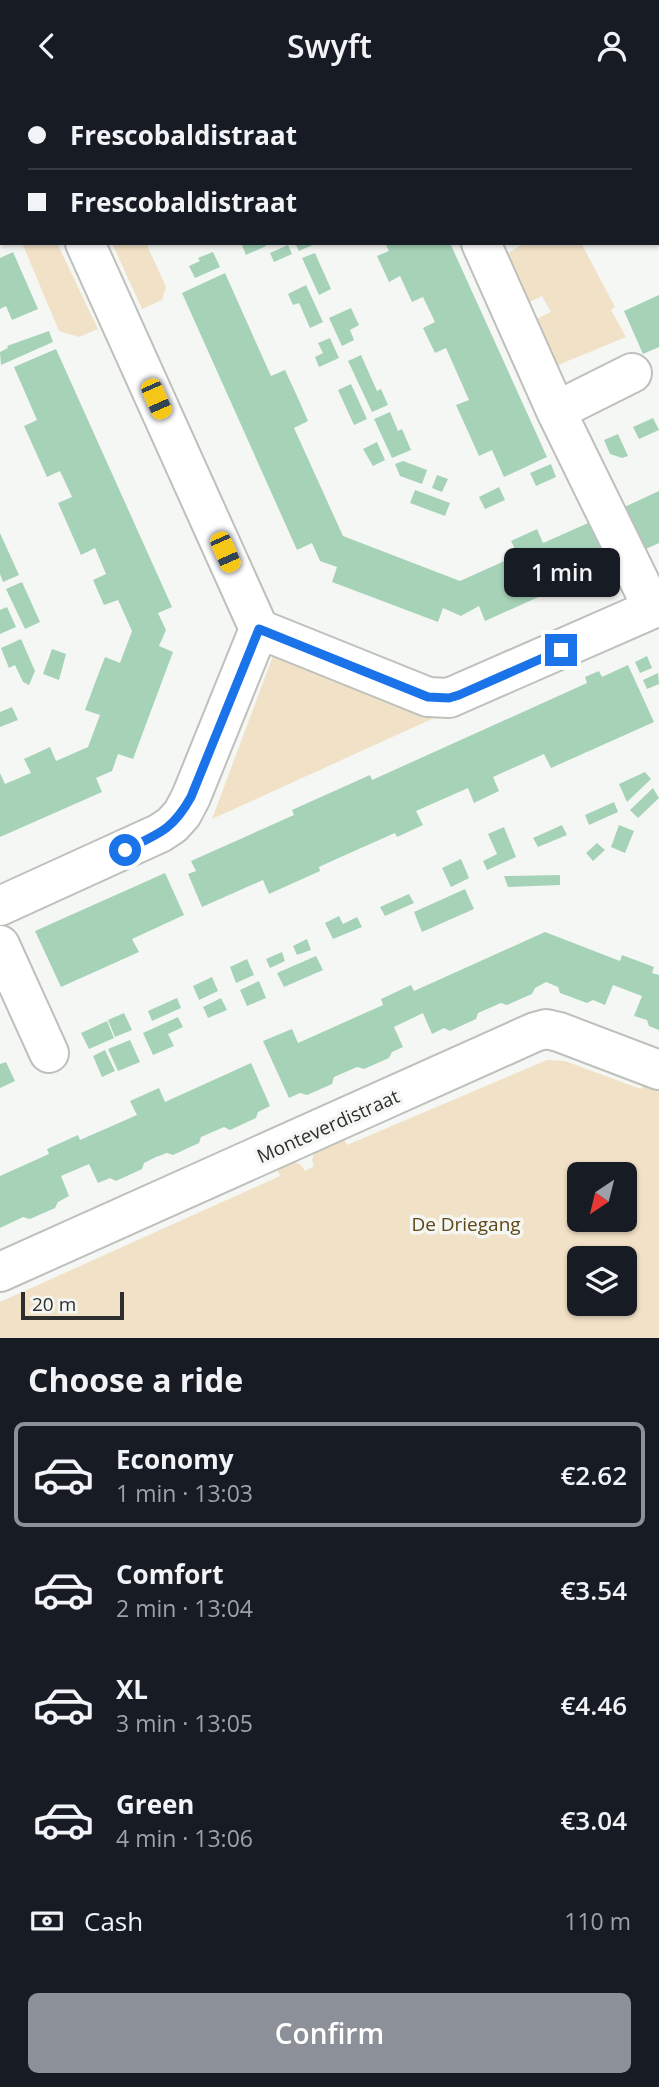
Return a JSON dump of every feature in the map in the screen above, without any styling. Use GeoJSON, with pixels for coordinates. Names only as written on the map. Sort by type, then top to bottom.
{"type":"FeatureCollection","features":[{"type":"Feature","properties":{"kind":"street"},"geometry":{"type":"LineString","coordinates":[[86,245],[259,629],[428,697],[449,698],[656,607],[556,411],[482,245]]}},
{"type":"Feature","properties":{"kind":"street"},"geometry":{"type":"LineString","coordinates":[[556,411],[632,373]]}},
{"type":"Feature","properties":{"kind":"street"},"geometry":{"type":"LineString","coordinates":[[0,906],[160,833],[172,825],[191,797],[259,629]]}},
{"type":"Feature","properties":{"kind":"street"},"geometry":{"type":"LineString","coordinates":[[0,945],[49,1053]]}},
{"type":"Feature","properties":{"kind":"street","name":"Monteverdistraat"},"geometry":{"type":"LineString","coordinates":[[0,1272],[535,1032],[546,1029],[559,1032],[659,1070]]}},
{"type":"Feature","properties":{"kind":"green space"},"geometry":{"type":"Polygon","coordinates":[[[23,245],[58,245],[98,329],[79,337],[59,331],[23,245]]]}},
{"type":"Feature","properties":{"kind":"green space"},"geometry":{"type":"Polygon","coordinates":[[[113,245],[147,245],[166,287],[162,300],[142,309],[113,245]]]}},
{"type":"Feature","properties":{"kind":"green space"},"geometry":{"type":"Polygon","coordinates":[[[522,245],[582,245],[615,307],[611,310],[626,337],[546,370],[526,324],[551,312],[542,296],[518,308],[503,256],[522,245]]]}},
{"type":"Feature","properties":{"kind":"green space"},"geometry":{"type":"Polygon","coordinates":[[[274,653],[434,718],[212,819],[274,653]]]}},
{"type":"Feature","properties":{"kind":"green space","name":"De Driegang"},"geometry":{"type":"Polygon","coordinates":[[[547,1060],[565,1061],[641,1089],[644,1084],[659,1089],[659,1338],[0,1338],[0,1302],[280,1176],[275,1164],[287,1159],[301,1165],[305,1171],[314,1166],[312,1160],[316,1146],[341,1135],[347,1145],[547,1060]]]}},
{"type":"Feature","properties":{"kind":"building"},"geometry":{"type":"Polygon","coordinates":[[[242,245],[266,245],[266,246],[246,255],[242,245]]]}},
{"type":"Feature","properties":{"kind":"building"},"geometry":{"type":"Polygon","coordinates":[[[288,245],[292,254],[274,262],[270,253],[288,245]]]}},
{"type":"Feature","properties":{"kind":"building"},"geometry":{"type":"Polygon","coordinates":[[[296,245],[312,245],[299,251],[296,245]]]}},
{"type":"Feature","properties":{"kind":"building"},"geometry":{"type":"Polygon","coordinates":[[[386,245],[451,245],[547,457],[504,477],[492,450],[479,456],[456,405],[469,400],[446,348],[435,353],[423,328],[435,322],[423,297],[412,302],[400,276],[389,282],[377,256],[389,251],[386,245]]]}},
{"type":"Feature","properties":{"kind":"building"},"geometry":{"type":"Polygon","coordinates":[[[13,252],[38,309],[12,320],[6,306],[0,309],[0,258],[13,252]]]}},
{"type":"Feature","properties":{"kind":"building"},"geometry":{"type":"Polygon","coordinates":[[[213,252],[220,267],[195,278],[189,266],[200,261],[198,258],[213,252]]]}},
{"type":"Feature","properties":{"kind":"building"},"geometry":{"type":"Polygon","coordinates":[[[315,253],[331,289],[319,295],[302,258],[315,253]]]}},
{"type":"Feature","properties":{"kind":"building"},"geometry":{"type":"Polygon","coordinates":[[[225,273],[271,376],[285,370],[297,396],[308,421],[294,428],[343,536],[460,581],[518,555],[511,541],[537,529],[543,543],[595,520],[614,563],[485,621],[479,606],[461,616],[443,608],[438,622],[332,582],[337,567],[320,561],[312,543],[297,550],[182,293],[225,273]]]}},
{"type":"Feature","properties":{"kind":"building"},"geometry":{"type":"Polygon","coordinates":[[[306,285],[323,322],[310,328],[299,303],[293,305],[288,294],[306,285]]]}},
{"type":"Feature","properties":{"kind":"building"},"geometry":{"type":"Polygon","coordinates":[[[659,295],[659,347],[643,354],[624,311],[659,295]]]}},
{"type":"Feature","properties":{"kind":"building"},"geometry":{"type":"Polygon","coordinates":[[[351,308],[359,325],[350,330],[354,340],[342,346],[329,318],[351,308]]]}},
{"type":"Feature","properties":{"kind":"building"},"geometry":{"type":"Polygon","coordinates":[[[49,331],[53,342],[1,365],[0,352],[8,348],[7,346],[49,331]]]}},
{"type":"Feature","properties":{"kind":"building"},"geometry":{"type":"Polygon","coordinates":[[[330,338],[339,358],[319,367],[315,357],[323,353],[318,343],[330,338]]]}},
{"type":"Feature","properties":{"kind":"building"},"geometry":{"type":"Polygon","coordinates":[[[56,349],[172,607],[158,613],[166,630],[159,646],[173,652],[133,759],[118,754],[112,771],[96,778],[102,792],[0,837],[0,773],[5,784],[31,773],[24,759],[50,747],[56,761],[88,747],[100,715],[85,710],[95,683],[105,657],[120,663],[132,631],[118,600],[104,605],[93,580],[106,574],[95,548],[81,555],[58,503],[72,497],[60,471],[47,477],[24,426],[37,420],[14,367],[56,349]]]}},
{"type":"Feature","properties":{"kind":"building"},"geometry":{"type":"Polygon","coordinates":[[[361,355],[377,391],[381,389],[388,405],[372,412],[348,361],[361,355]]]}},
{"type":"Feature","properties":{"kind":"building"},"geometry":{"type":"Polygon","coordinates":[[[351,384],[367,419],[354,425],[338,390],[351,384]]]}},
{"type":"Feature","properties":{"kind":"building"},"geometry":{"type":"Polygon","coordinates":[[[390,412],[398,431],[402,429],[411,450],[392,458],[374,419],[390,412]]]}},
{"type":"Feature","properties":{"kind":"building"},"geometry":{"type":"Polygon","coordinates":[[[653,418],[659,430],[639,439],[633,427],[653,418]]]}},
{"type":"Feature","properties":{"kind":"building"},"geometry":{"type":"Polygon","coordinates":[[[618,434],[628,456],[622,458],[610,454],[604,440],[618,434]]]}},
{"type":"Feature","properties":{"kind":"building"},"geometry":{"type":"Polygon","coordinates":[[[377,442],[385,460],[373,466],[363,449],[377,442]]]}},
{"type":"Feature","properties":{"kind":"building"},"geometry":{"type":"Polygon","coordinates":[[[403,461],[427,470],[422,484],[400,476],[395,464],[403,461]]]}},
{"type":"Feature","properties":{"kind":"building"},"geometry":{"type":"Polygon","coordinates":[[[551,464],[556,477],[536,486],[530,473],[551,464]]]}},
{"type":"Feature","properties":{"kind":"building"},"geometry":{"type":"Polygon","coordinates":[[[437,475],[448,479],[442,492],[432,488],[437,475]]]}},
{"type":"Feature","properties":{"kind":"building"},"geometry":{"type":"Polygon","coordinates":[[[499,487],[505,500],[485,509],[479,497],[499,487]]]}},
{"type":"Feature","properties":{"kind":"building"},"geometry":{"type":"Polygon","coordinates":[[[415,490],[450,503],[445,516],[410,503],[415,490]]]}},
{"type":"Feature","properties":{"kind":"building"},"geometry":{"type":"Polygon","coordinates":[[[659,491],[659,543],[639,552],[620,509],[659,491]]]}},
{"type":"Feature","properties":{"kind":"building"},"geometry":{"type":"Polygon","coordinates":[[[0,533],[19,575],[3,582],[0,574],[0,533]]]}},
{"type":"Feature","properties":{"kind":"building"},"geometry":{"type":"Polygon","coordinates":[[[22,582],[40,622],[25,629],[6,589],[22,582]]]}},
{"type":"Feature","properties":{"kind":"building"},"geometry":{"type":"Polygon","coordinates":[[[7,607],[16,627],[0,634],[0,610],[7,607]]]}},
{"type":"Feature","properties":{"kind":"building"},"geometry":{"type":"Polygon","coordinates":[[[21,639],[35,671],[29,685],[23,682],[15,665],[9,668],[1,648],[21,639]]]}},
{"type":"Feature","properties":{"kind":"building"},"geometry":{"type":"Polygon","coordinates":[[[52,649],[66,654],[59,680],[43,674],[52,649]]]}},
{"type":"Feature","properties":{"kind":"building"},"geometry":{"type":"Polygon","coordinates":[[[647,656],[652,668],[640,673],[635,662],[647,656]]]}},
{"type":"Feature","properties":{"kind":"building"},"geometry":{"type":"Polygon","coordinates":[[[628,665],[654,722],[551,768],[544,754],[493,777],[499,791],[474,803],[468,788],[416,811],[423,825],[397,837],[395,833],[343,856],[319,867],[320,871],[269,894],[263,880],[202,907],[188,874],[196,871],[191,861],[294,815],[292,810],[370,775],[372,780],[587,683],[585,677],[599,671],[602,677],[628,665]]]}},
{"type":"Feature","properties":{"kind":"building"},"geometry":{"type":"Polygon","coordinates":[[[658,673],[659,684],[647,689],[643,680],[658,673]]]}},
{"type":"Feature","properties":{"kind":"building"},"geometry":{"type":"Polygon","coordinates":[[[12,707],[18,720],[0,727],[0,712],[12,707]]]}},
{"type":"Feature","properties":{"kind":"building"},"geometry":{"type":"Polygon","coordinates":[[[645,772],[651,779],[627,802],[619,784],[645,772]]]}},
{"type":"Feature","properties":{"kind":"building"},"geometry":{"type":"Polygon","coordinates":[[[653,788],[659,798],[638,818],[630,810],[653,788]]]}},
{"type":"Feature","properties":{"kind":"building"},"geometry":{"type":"Polygon","coordinates":[[[614,802],[618,812],[589,825],[585,815],[614,802]]]}},
{"type":"Feature","properties":{"kind":"building"},"geometry":{"type":"Polygon","coordinates":[[[562,825],[567,835],[538,847],[533,838],[562,825]]]}},
{"type":"Feature","properties":{"kind":"building"},"geometry":{"type":"Polygon","coordinates":[[[619,825],[634,831],[625,853],[611,847],[619,825]]]}},
{"type":"Feature","properties":{"kind":"building"},"geometry":{"type":"Polygon","coordinates":[[[504,827],[516,857],[487,870],[483,861],[497,854],[488,834],[504,827]]]}},
{"type":"Feature","properties":{"kind":"building"},"geometry":{"type":"Polygon","coordinates":[[[597,843],[605,850],[593,861],[586,853],[597,843]]]}},
{"type":"Feature","properties":{"kind":"building"},"geometry":{"type":"Polygon","coordinates":[[[461,859],[469,878],[451,887],[442,868],[461,859]]]}},
{"type":"Feature","properties":{"kind":"building"},"geometry":{"type":"Polygon","coordinates":[[[165,873],[184,915],[132,939],[139,952],[61,987],[35,931],[165,873]]]}},
{"type":"Feature","properties":{"kind":"building"},"geometry":{"type":"Polygon","coordinates":[[[560,875],[560,885],[508,887],[504,876],[560,875]]]}},
{"type":"Feature","properties":{"kind":"building"},"geometry":{"type":"Polygon","coordinates":[[[465,889],[474,909],[422,932],[414,912],[465,889]]]}},
{"type":"Feature","properties":{"kind":"building"},"geometry":{"type":"Polygon","coordinates":[[[409,894],[414,903],[385,916],[380,907],[409,894]]]}},
{"type":"Feature","properties":{"kind":"building"},"geometry":{"type":"Polygon","coordinates":[[[339,916],[343,924],[357,917],[362,927],[333,939],[325,923],[339,916]]]}},
{"type":"Feature","properties":{"kind":"building"},"geometry":{"type":"Polygon","coordinates":[[[545,932],[620,961],[622,955],[654,967],[652,973],[659,975],[659,1030],[649,1026],[647,1020],[634,1016],[642,996],[613,985],[605,1005],[593,1000],[587,1003],[560,993],[558,987],[546,982],[535,988],[532,994],[478,1013],[476,1019],[450,1031],[444,1028],[432,1034],[423,1013],[394,1027],[403,1047],[392,1052],[389,1058],[364,1069],[357,1067],[334,1077],[332,1084],[307,1095],[300,1093],[289,1098],[263,1041],[292,1029],[298,1043],[383,1005],[381,999],[411,985],[414,991],[545,932]]]}},
{"type":"Feature","properties":{"kind":"building"},"geometry":{"type":"Polygon","coordinates":[[[307,939],[311,950],[297,955],[293,946],[307,939]]]}},
{"type":"Feature","properties":{"kind":"building"},"geometry":{"type":"Polygon","coordinates":[[[282,952],[285,961],[270,968],[266,959],[282,952]]]}},
{"type":"Feature","properties":{"kind":"building"},"geometry":{"type":"Polygon","coordinates":[[[316,956],[323,970],[284,987],[277,973],[316,956]]]}},
{"type":"Feature","properties":{"kind":"building"},"geometry":{"type":"Polygon","coordinates":[[[247,959],[254,975],[236,983],[230,967],[247,959]]]}},
{"type":"Feature","properties":{"kind":"building"},"geometry":{"type":"Polygon","coordinates":[[[212,977],[218,991],[199,1000],[193,986],[212,977]]]}},
{"type":"Feature","properties":{"kind":"building"},"geometry":{"type":"Polygon","coordinates":[[[259,981],[266,998],[247,1006],[240,990],[259,981]]]}},
{"type":"Feature","properties":{"kind":"building"},"geometry":{"type":"Polygon","coordinates":[[[177,998],[181,1008],[152,1021],[148,1011],[177,998]]]}},
{"type":"Feature","properties":{"kind":"building"},"geometry":{"type":"Polygon","coordinates":[[[221,998],[227,1010],[208,1018],[203,1007],[221,998]]]}},
{"type":"Feature","properties":{"kind":"building"},"geometry":{"type":"Polygon","coordinates":[[[124,1013],[132,1030],[115,1037],[108,1020],[124,1013]]]}},
{"type":"Feature","properties":{"kind":"building"},"geometry":{"type":"Polygon","coordinates":[[[178,1017],[183,1027],[168,1034],[174,1046],[153,1055],[143,1033],[178,1017]]]}},
{"type":"Feature","properties":{"kind":"building"},"geometry":{"type":"Polygon","coordinates":[[[107,1021],[114,1038],[89,1049],[81,1033],[107,1021]]]}},
{"type":"Feature","properties":{"kind":"building"},"geometry":{"type":"Polygon","coordinates":[[[130,1040],[140,1062],[118,1071],[108,1049],[130,1040]]]}},
{"type":"Feature","properties":{"kind":"building"},"geometry":{"type":"Polygon","coordinates":[[[105,1050],[115,1071],[102,1077],[93,1056],[105,1050]]]}},
{"type":"Feature","properties":{"kind":"building"},"geometry":{"type":"Polygon","coordinates":[[[6,1062],[15,1081],[0,1088],[0,1064],[6,1062]]]}},
{"type":"Feature","properties":{"kind":"building"},"geometry":{"type":"Polygon","coordinates":[[[251,1063],[270,1106],[258,1112],[256,1118],[230,1130],[224,1127],[201,1137],[199,1143],[173,1155],[167,1153],[156,1157],[144,1163],[142,1169],[116,1181],[110,1178],[98,1183],[89,1164],[61,1176],[69,1196],[58,1202],[55,1208],[30,1219],[23,1217],[0,1228],[0,1176],[49,1154],[47,1149],[78,1135],[80,1140],[137,1115],[130,1101],[159,1088],[165,1102],[251,1063]]]}},
{"type":"Feature","properties":{"kind":"route"},"geometry":{"type":"LineString","coordinates":[[125,850],[160,833],[172,825],[181,814],[191,797],[259,629],[428,697],[440,698],[459,695],[561,650]]}}]}
